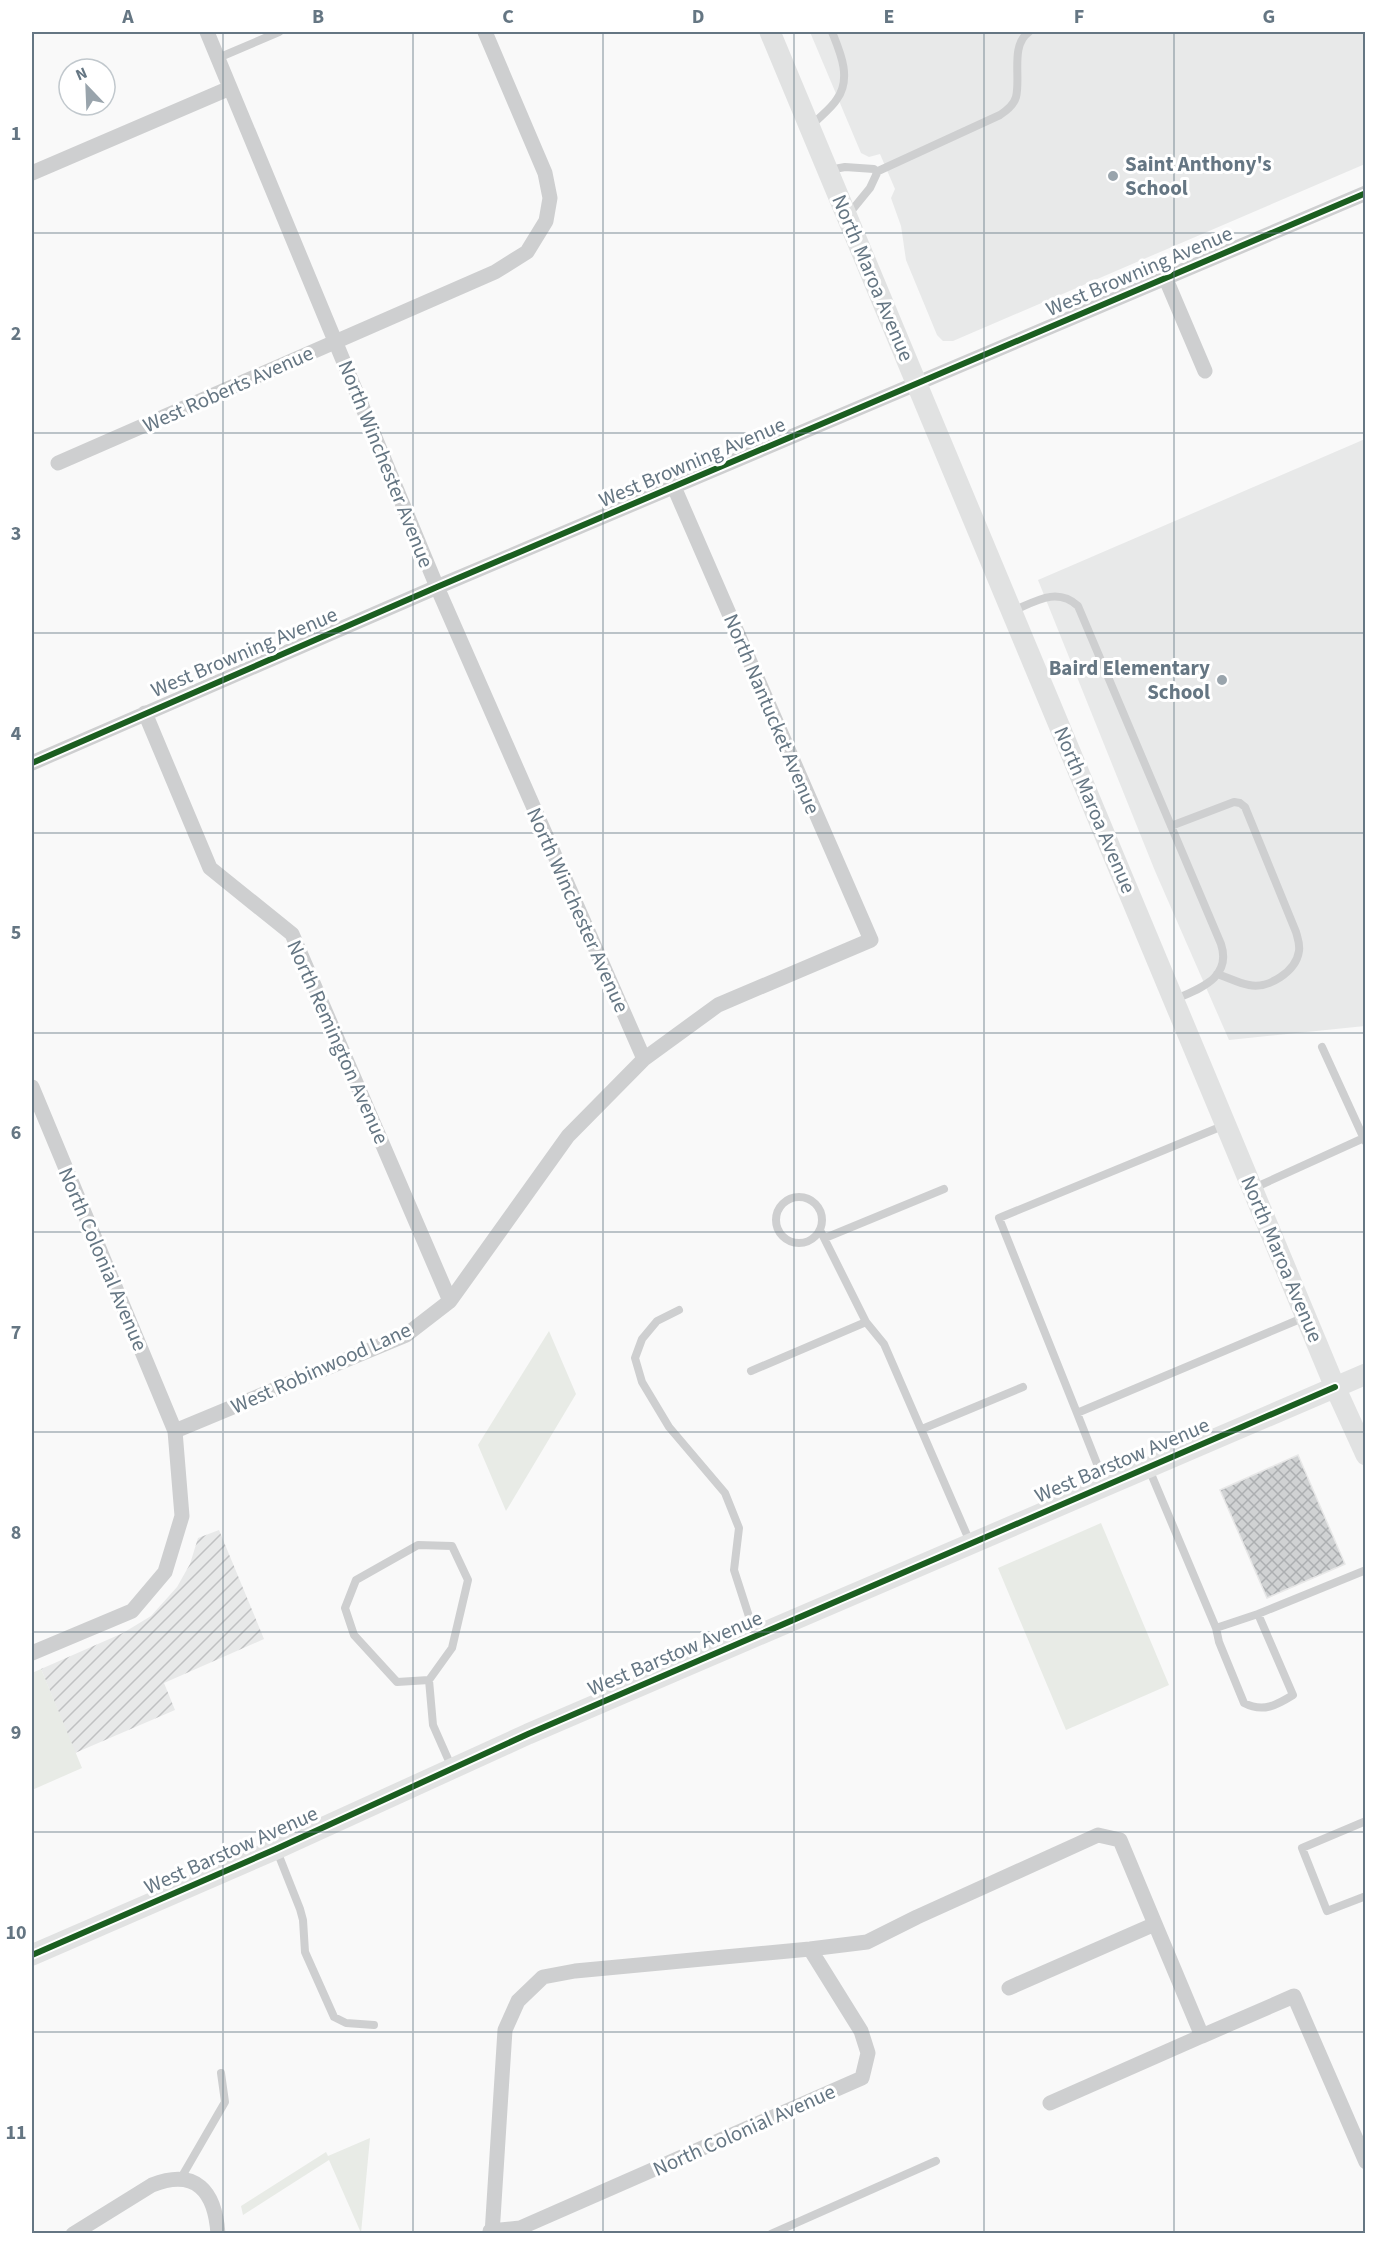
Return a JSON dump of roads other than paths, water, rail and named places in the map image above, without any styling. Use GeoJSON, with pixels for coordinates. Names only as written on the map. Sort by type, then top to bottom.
{"type":"FeatureCollection","features":[{"type":"Feature","properties":{"kind":"main road","name":"North Maroa Avenue"},"geometry":{"type":"LineString","coordinates":[[770,32],[1365,1455]]}},
{"type":"Feature","properties":{"kind":"main road","name":"West Barstow Avenue"},"geometry":{"type":"LineString","coordinates":[[32,1955],[276,1850],[528,1734],[1365,1374]]}},
{"type":"Feature","properties":{"kind":"street","name":"North Winchester Avenue"},"geometry":{"type":"LineString","coordinates":[[207,32],[437,587],[644,1059]]}},
{"type":"Feature","properties":{"kind":"street","name":"West Roberts Avenue"},"geometry":{"type":"LineString","coordinates":[[58,463],[495,272],[526,252],[546,221],[550,198],[545,173],[485,32]]}},
{"type":"Feature","properties":{"kind":"street"},"geometry":{"type":"LineString","coordinates":[[32,173],[230,88]]}},
{"type":"Feature","properties":{"kind":"street","name":"West Browning Avenue"},"geometry":{"type":"LineString","coordinates":[[32,763],[437,587],[1365,193]]}},
{"type":"Feature","properties":{"kind":"street","name":"West Browning Avenue"},"geometry":{"type":"LineString","coordinates":[[1165,277],[1205,371]]}},
{"type":"Feature","properties":{"kind":"street","name":"North Nantucket Avenue"},"geometry":{"type":"LineString","coordinates":[[674,487],[871,940]]}},
{"type":"Feature","properties":{"kind":"street","name":"North Remington Avenue"},"geometry":{"type":"LineString","coordinates":[[145,713],[210,868],[292,934],[450,1301]]}},
{"type":"Feature","properties":{"kind":"street","name":"West Robinwood Lane"},"geometry":{"type":"LineString","coordinates":[[176,1431],[406,1335],[450,1301],[568,1136],[644,1059],[718,1005],[871,940]]}},
{"type":"Feature","properties":{"kind":"street","name":"North Colonial Avenue"},"geometry":{"type":"LineString","coordinates":[[32,1087],[176,1431]]}},
{"type":"Feature","properties":{"kind":"street"},"geometry":{"type":"LineString","coordinates":[[32,1653],[132,1611],[165,1572],[182,1516],[176,1431]]}},
{"type":"Feature","properties":{"kind":"street","name":"North Colonial Avenue"},"geometry":{"type":"LineString","coordinates":[[810,1949],[861,2031],[868,2053],[862,2078],[520,2228],[491,2232],[505,2030],[518,2001],[543,1977],[575,1971],[867,1942],[1098,1835],[1120,1840],[1155,1924]]}},
{"type":"Feature","properties":{"kind":"street"},"geometry":{"type":"LineString","coordinates":[[1008,1988],[1155,1924],[1202,2036]]}},
{"type":"Feature","properties":{"kind":"street"},"geometry":{"type":"LineString","coordinates":[[1050,2103],[1294,1996],[1365,2162]]}},
{"type":"Feature","properties":{"kind":"street"},"geometry":{"type":"LineString","coordinates":[[73,2234],[152,2185],[181,2178],[207,2192],[217,2220],[218,2234]]}},
{"type":"Feature","properties":{"kind":"lane"},"geometry":{"type":"LineString","coordinates":[[218,58],[279,32]]}},
{"type":"Feature","properties":{"kind":"lane"},"geometry":{"type":"LineString","coordinates":[[810,127],[837,99],[843,89],[845,69],[832,32]]}},
{"type":"Feature","properties":{"kind":"lane"},"geometry":{"type":"LineString","coordinates":[[847,217],[870,188],[876,172],[1000,116],[1008,110],[1016,99],[1018,58],[1022,41],[1029,32]]}},
{"type":"Feature","properties":{"kind":"lane"},"geometry":{"type":"LineString","coordinates":[[828,170],[865,167],[874,169],[876,172]]}},
{"type":"Feature","properties":{"kind":"lane"},"geometry":{"type":"LineString","coordinates":[[1012,612],[1051,596],[1065,597],[1078,606],[1224,952],[1217,974],[1207,985],[1174,999]]}},
{"type":"Feature","properties":{"kind":"lane"},"geometry":{"type":"LineString","coordinates":[[1171,826],[1234,802],[1245,807],[1299,941],[1298,957],[1277,980],[1268,984],[1250,986],[1217,974]]}},
{"type":"Feature","properties":{"kind":"lane"},"geometry":{"type":"LineString","coordinates":[[1253,1188],[1365,1139],[1322,1047]]}},
{"type":"Feature","properties":{"kind":"lane"},"geometry":{"type":"LineString","coordinates":[[1106,1485],[999,1218],[1226,1125]]}},
{"type":"Feature","properties":{"kind":"lane"},"geometry":{"type":"LineString","coordinates":[[825,1238],[944,1189]]}},
{"type":"Feature","properties":{"kind":"lane"},"geometry":{"type":"LineString","coordinates":[[820,1230],[817,1236],[803,1243],[788,1240],[778,1229],[777,1215],[780,1208],[792,1198],[807,1199],[819,1208],[822,1222],[820,1230],[866,1322],[884,1344],[970,1543]]}},
{"type":"Feature","properties":{"kind":"lane"},"geometry":{"type":"LineString","coordinates":[[679,1310],[657,1321],[642,1339],[635,1358],[642,1382],[669,1427],[725,1493],[739,1528],[734,1570],[756,1636]]}},
{"type":"Feature","properties":{"kind":"lane"},"geometry":{"type":"LineString","coordinates":[[1077,1413],[1306,1316]]}},
{"type":"Feature","properties":{"kind":"lane"},"geometry":{"type":"LineString","coordinates":[[751,1371],[866,1322]]}},
{"type":"Feature","properties":{"kind":"lane"},"geometry":{"type":"LineString","coordinates":[[922,1429],[1023,1387]]}},
{"type":"Feature","properties":{"kind":"lane"},"geometry":{"type":"LineString","coordinates":[[1149,1468],[1216,1628],[1219,1642],[1244,1703],[1254,1708],[1273,1707],[1293,1695],[1258,1614]]}},
{"type":"Feature","properties":{"kind":"lane"},"geometry":{"type":"LineString","coordinates":[[429,1680],[397,1682],[354,1635],[345,1608],[356,1580],[366,1574],[418,1545],[452,1546],[468,1580],[452,1648],[429,1680],[433,1725],[453,1770]]}},
{"type":"Feature","properties":{"kind":"lane"},"geometry":{"type":"LineString","coordinates":[[1216,1628],[1258,1614],[1365,1570]]}},
{"type":"Feature","properties":{"kind":"lane"},"geometry":{"type":"LineString","coordinates":[[1365,1821],[1302,1848],[1327,1911],[1365,1896]]}},
{"type":"Feature","properties":{"kind":"lane"},"geometry":{"type":"LineString","coordinates":[[276,1850],[303,1920],[305,1952],[333,2017],[346,2023],[374,2025]]}},
{"type":"Feature","properties":{"kind":"lane"},"geometry":{"type":"LineString","coordinates":[[181,2178],[225,2102],[221,2073]]}},
{"type":"Feature","properties":{"kind":"lane"},"geometry":{"type":"LineString","coordinates":[[771,2234],[936,2162]]}},
{"type":"Feature","properties":{"kind":"place","name":"Saint Anthony's School"},"geometry":{"type":"Point","coordinates":[1113,176]}},
{"type":"Feature","properties":{"kind":"place","name":"Baird Elementary School"},"geometry":{"type":"Point","coordinates":[1222,680]}}]}
